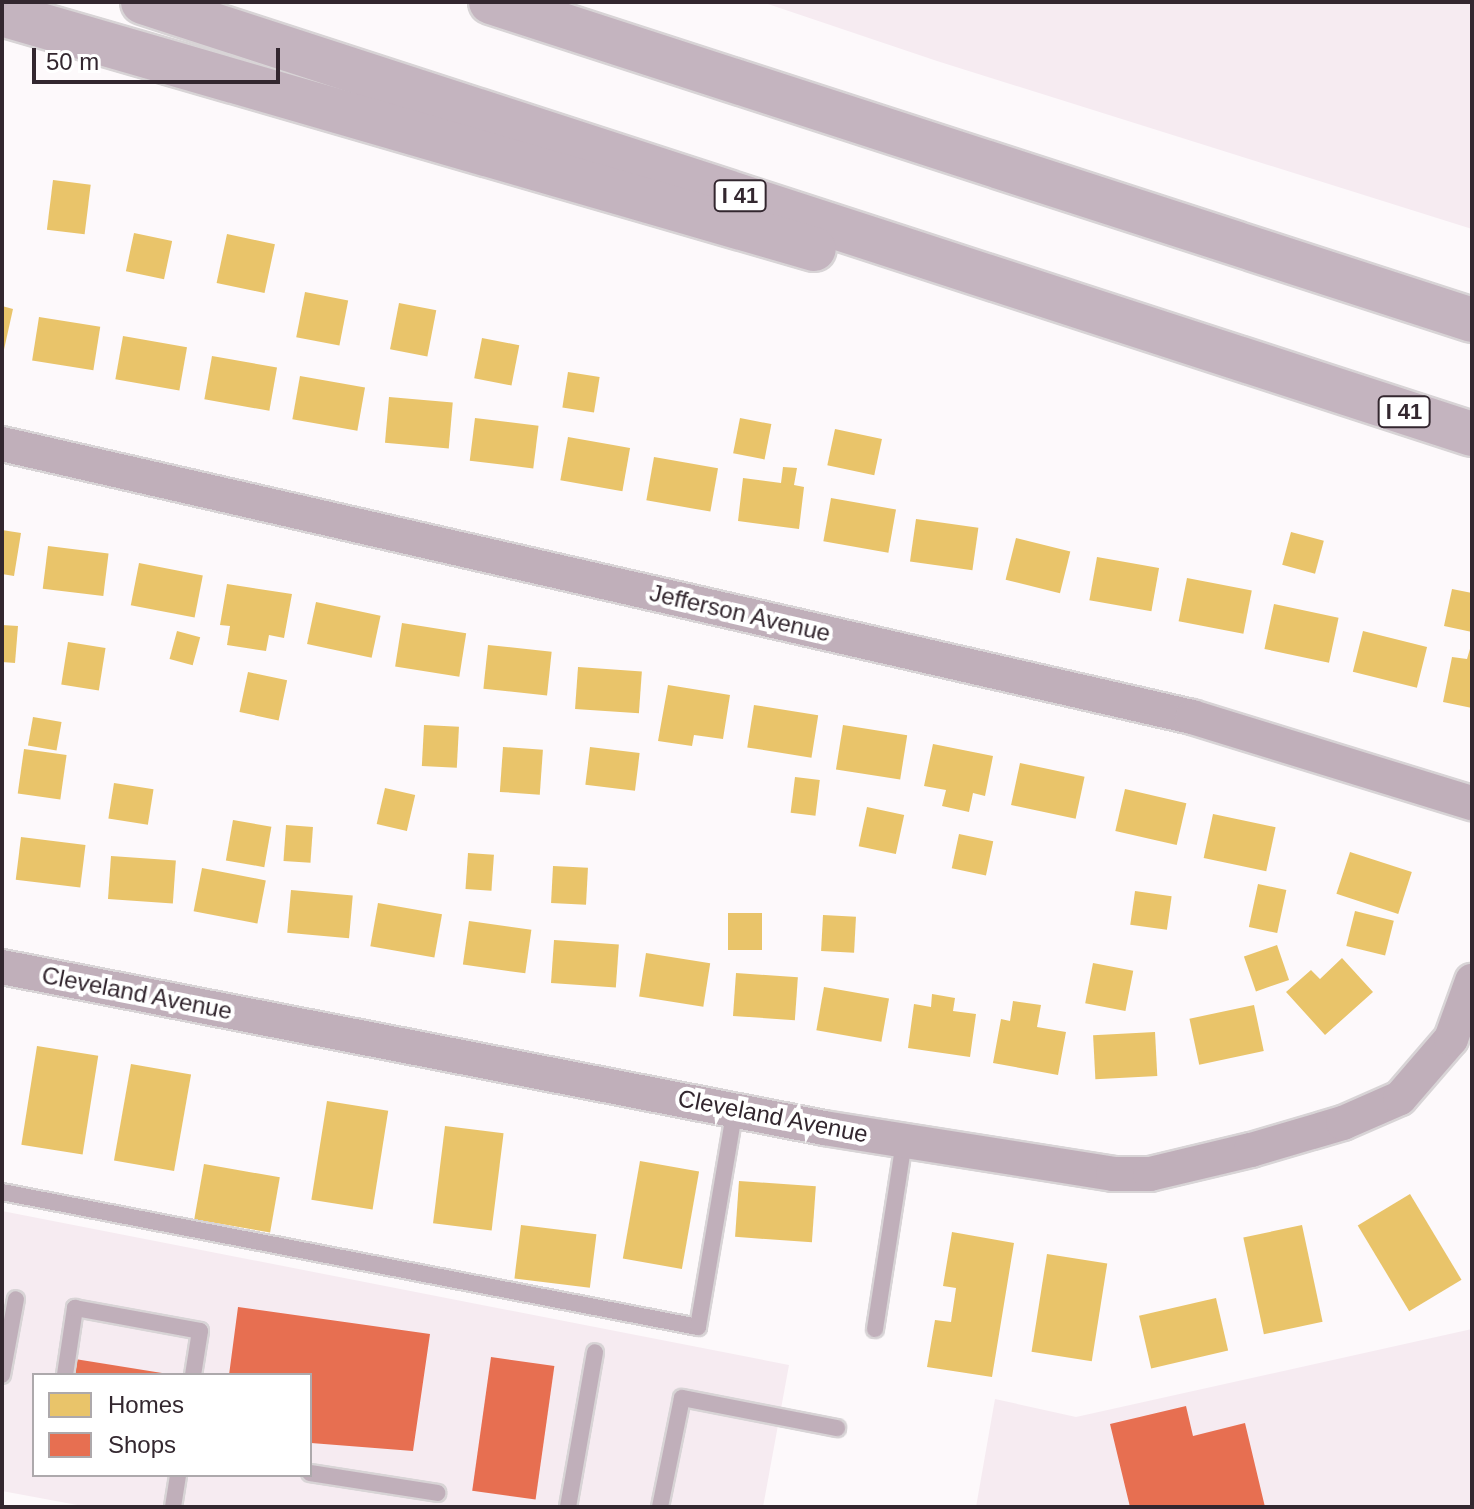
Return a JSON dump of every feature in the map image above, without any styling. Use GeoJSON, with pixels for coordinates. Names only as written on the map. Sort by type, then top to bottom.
{"type":"FeatureCollection","features":[{"type":"Feature","properties":{"kind":"highway","name":"I 41"},"geometry":{"type":"LineString","coordinates":[[143,2],[1472,434]]}},
{"type":"Feature","properties":{"kind":"highway"},"geometry":{"type":"LineString","coordinates":[[491,2],[1472,320]]}},
{"type":"Feature","properties":{"kind":"highway"},"geometry":{"type":"LineString","coordinates":[[2,14],[697,218],[1336,390]]}},
{"type":"Feature","properties":{"kind":"highway"},"geometry":{"type":"LineString","coordinates":[[1085,195],[1281,235],[1472,294]]}},
{"type":"Feature","properties":{"kind":"street","name":"Jefferson Avenue"},"geometry":{"type":"LineString","coordinates":[[2,444],[1192,717],[1472,803]]}},
{"type":"Feature","properties":{"kind":"street","name":"Cleveland Avenue"},"geometry":{"type":"LineString","coordinates":[[2,967],[904,1141],[1113,1174],[1150,1174],[1251,1150],[1343,1123],[1400,1098],[1431,1069],[1451,1039],[1472,981]]}},
{"type":"Feature","properties":{"kind":"lane"},"geometry":{"type":"LineString","coordinates":[[2,1192],[698,1327],[735,1109]]}},
{"type":"Feature","properties":{"kind":"lane"},"geometry":{"type":"LineString","coordinates":[[875,1329],[904,1141]]}},
{"type":"Feature","properties":{"kind":"lane"},"geometry":{"type":"LineString","coordinates":[[2,1375],[16,1299]]}},
{"type":"Feature","properties":{"kind":"lane"},"geometry":{"type":"LineString","coordinates":[[65,1373],[75,1308],[200,1331],[193,1373]]}},
{"type":"Feature","properties":{"kind":"lane"},"geometry":{"type":"LineString","coordinates":[[568,1507],[595,1352]]}},
{"type":"Feature","properties":{"kind":"lane"},"geometry":{"type":"LineString","coordinates":[[660,1507],[682,1398],[837,1428]]}},
{"type":"Feature","properties":{"kind":"lane"},"geometry":{"type":"LineString","coordinates":[[312,1473],[437,1493]]}},
{"type":"Feature","properties":{"kind":"lane"},"geometry":{"type":"LineString","coordinates":[[173,1507],[178,1477]]}},
{"type":"Feature","properties":{"kind":"shaded area"},"geometry":{"type":"Polygon","coordinates":[[[762,2],[1472,2],[1472,229],[937,61],[762,2]]]}},
{"type":"Feature","properties":{"kind":"shaded area"},"geometry":{"type":"Polygon","coordinates":[[[2,1211],[789,1365],[763,1507],[88,1507],[2,1491],[2,1211]]]}},
{"type":"Feature","properties":{"kind":"shaded area"},"geometry":{"type":"Polygon","coordinates":[[[1472,1329],[1472,1507],[976,1507],[995,1399],[1076,1417],[1472,1329]]]}},
{"type":"Feature","properties":{"kind":"building: Homes"},"geometry":{"type":"Polygon","coordinates":[[[53,180],[91,185],[85,234],[47,230],[53,180]]]}},
{"type":"Feature","properties":{"kind":"building: Homes"},"geometry":{"type":"Polygon","coordinates":[[[134,233],[172,241],[164,279],[126,271],[134,233]]]}},
{"type":"Feature","properties":{"kind":"building: Homes"},"geometry":{"type":"Polygon","coordinates":[[[227,234],[275,244],[265,293],[217,283],[227,234]]]}},
{"type":"Feature","properties":{"kind":"building: Homes"},"geometry":{"type":"Polygon","coordinates":[[[305,292],[348,300],[339,346],[296,337],[305,292]]]}},
{"type":"Feature","properties":{"kind":"building: Homes"},"geometry":{"type":"Polygon","coordinates":[[[399,303],[436,310],[427,356],[390,349],[399,303]]]}},
{"type":"Feature","properties":{"kind":"building: Homes"},"geometry":{"type":"Polygon","coordinates":[[[2,306],[13,309],[3,354],[2,354],[2,306]]]}},
{"type":"Feature","properties":{"kind":"building: Homes"},"geometry":{"type":"Polygon","coordinates":[[[39,317],[100,327],[93,370],[32,360],[39,317]]]}},
{"type":"Feature","properties":{"kind":"building: Homes"},"geometry":{"type":"Polygon","coordinates":[[[123,336],[187,347],[179,391],[115,379],[123,336]]]}},
{"type":"Feature","properties":{"kind":"building: Homes"},"geometry":{"type":"Polygon","coordinates":[[[482,338],[519,345],[511,385],[474,378],[482,338]]]}},
{"type":"Feature","properties":{"kind":"building: Homes"},"geometry":{"type":"Polygon","coordinates":[[[212,356],[277,367],[269,411],[204,399],[212,356]]]}},
{"type":"Feature","properties":{"kind":"building: Homes"},"geometry":{"type":"Polygon","coordinates":[[[568,372],[600,377],[594,413],[562,408],[568,372]]]}},
{"type":"Feature","properties":{"kind":"building: Homes"},"geometry":{"type":"Polygon","coordinates":[[[300,376],[365,387],[357,431],[292,419],[300,376]]]}},
{"type":"Feature","properties":{"kind":"building: Homes"},"geometry":{"type":"Polygon","coordinates":[[[389,397],[453,403],[449,448],[385,443],[389,397]]]}},
{"type":"Feature","properties":{"kind":"building: Homes"},"geometry":{"type":"Polygon","coordinates":[[[475,418],[539,426],[533,468],[470,461],[475,418]]]}},
{"type":"Feature","properties":{"kind":"building: Homes"},"geometry":{"type":"Polygon","coordinates":[[[740,418],[771,424],[765,459],[733,453],[740,418]]]}},
{"type":"Feature","properties":{"kind":"building: Homes"},"geometry":{"type":"Polygon","coordinates":[[[835,429],[882,439],[874,475],[827,465],[835,429]]]}},
{"type":"Feature","properties":{"kind":"building: Homes"},"geometry":{"type":"Polygon","coordinates":[[[568,437],[630,448],[622,491],[560,480],[568,437]]]}},
{"type":"Feature","properties":{"kind":"building: Homes"},"geometry":{"type":"Polygon","coordinates":[[[654,457],[718,468],[710,512],[646,500],[654,457]]]}},
{"type":"Feature","properties":{"kind":"building: Homes"},"geometry":{"type":"Polygon","coordinates":[[[783,467],[797,468],[794,485],[804,487],[799,529],[738,521],[743,478],[781,483],[783,467]]]}},
{"type":"Feature","properties":{"kind":"building: Homes"},"geometry":{"type":"Polygon","coordinates":[[[831,498],[896,509],[888,553],[823,541],[831,498]]]}},
{"type":"Feature","properties":{"kind":"building: Homes"},"geometry":{"type":"Polygon","coordinates":[[[916,519],[978,528],[972,570],[910,562],[916,519]]]}},
{"type":"Feature","properties":{"kind":"building: Homes"},"geometry":{"type":"Polygon","coordinates":[[[2,530],[21,533],[14,576],[2,574],[2,530]]]}},
{"type":"Feature","properties":{"kind":"building: Homes"},"geometry":{"type":"Polygon","coordinates":[[[1291,532],[1324,541],[1315,574],[1282,565],[1291,532]]]}},
{"type":"Feature","properties":{"kind":"building: Homes"},"geometry":{"type":"Polygon","coordinates":[[[1016,538],[1070,552],[1060,593],[1006,580],[1016,538]]]}},
{"type":"Feature","properties":{"kind":"building: Homes"},"geometry":{"type":"Polygon","coordinates":[[[48,546],[109,553],[103,596],[43,589],[48,546]]]}},
{"type":"Feature","properties":{"kind":"building: Homes"},"geometry":{"type":"Polygon","coordinates":[[[1097,557],[1159,568],[1151,611],[1089,600],[1097,557]]]}},
{"type":"Feature","properties":{"kind":"building: Homes"},"geometry":{"type":"Polygon","coordinates":[[[139,563],[203,575],[195,618],[131,605],[139,563]]]}},
{"type":"Feature","properties":{"kind":"building: Homes"},"geometry":{"type":"Polygon","coordinates":[[[1187,578],[1252,591],[1243,634],[1179,621],[1187,578]]]}},
{"type":"Feature","properties":{"kind":"building: Homes"},"geometry":{"type":"Polygon","coordinates":[[[227,584],[292,594],[284,638],[269,635],[266,651],[227,645],[230,626],[220,625],[227,584]]]}},
{"type":"Feature","properties":{"kind":"building: Homes"},"geometry":{"type":"Polygon","coordinates":[[[1452,589],[1472,593],[1472,632],[1444,626],[1452,589]]]}},
{"type":"Feature","properties":{"kind":"building: Homes"},"geometry":{"type":"Polygon","coordinates":[[[316,602],[381,616],[372,658],[307,644],[316,602]]]}},
{"type":"Feature","properties":{"kind":"building: Homes"},"geometry":{"type":"Polygon","coordinates":[[[1274,604],[1339,618],[1329,663],[1264,649],[1274,604]]]}},
{"type":"Feature","properties":{"kind":"building: Homes"},"geometry":{"type":"Polygon","coordinates":[[[402,623],[466,633],[459,677],[395,666],[402,623]]]}},
{"type":"Feature","properties":{"kind":"building: Homes"},"geometry":{"type":"Polygon","coordinates":[[[2,625],[18,626],[15,663],[2,662],[2,625]]]}},
{"type":"Feature","properties":{"kind":"building: Homes"},"geometry":{"type":"Polygon","coordinates":[[[177,631],[200,637],[193,665],[169,659],[177,631]]]}},
{"type":"Feature","properties":{"kind":"building: Homes"},"geometry":{"type":"Polygon","coordinates":[[[1363,631],[1427,647],[1417,688],[1353,672],[1363,631]]]}},
{"type":"Feature","properties":{"kind":"building: Homes"},"geometry":{"type":"Polygon","coordinates":[[[68,642],[106,648],[99,690],[61,684],[68,642]]]}},
{"type":"Feature","properties":{"kind":"building: Homes"},"geometry":{"type":"Polygon","coordinates":[[[1472,642],[1472,708],[1443,702],[1452,657],[1467,659],[1472,642]]]}},
{"type":"Feature","properties":{"kind":"building: Homes"},"geometry":{"type":"Polygon","coordinates":[[[488,645],[552,652],[547,695],[483,689],[488,645]]]}},
{"type":"Feature","properties":{"kind":"building: Homes"},"geometry":{"type":"Polygon","coordinates":[[[578,667],[642,671],[639,713],[575,709],[578,667]]]}},
{"type":"Feature","properties":{"kind":"building: Homes"},"geometry":{"type":"Polygon","coordinates":[[[248,672],[287,680],[279,720],[239,712],[248,672]]]}},
{"type":"Feature","properties":{"kind":"building: Homes"},"geometry":{"type":"Polygon","coordinates":[[[668,685],[730,695],[723,739],[694,735],[692,746],[658,741],[668,685]]]}},
{"type":"Feature","properties":{"kind":"building: Homes"},"geometry":{"type":"Polygon","coordinates":[[[754,705],[818,715],[811,758],[747,747],[754,705]]]}},
{"type":"Feature","properties":{"kind":"building: Homes"},"geometry":{"type":"Polygon","coordinates":[[[33,717],[62,722],[57,751],[28,746],[33,717]]]}},
{"type":"Feature","properties":{"kind":"building: Homes"},"geometry":{"type":"Polygon","coordinates":[[[424,725],[459,727],[457,768],[422,766],[424,725]]]}},
{"type":"Feature","properties":{"kind":"building: Homes"},"geometry":{"type":"Polygon","coordinates":[[[843,725],[907,735],[900,780],[836,769],[843,725]]]}},
{"type":"Feature","properties":{"kind":"building: Homes"},"geometry":{"type":"Polygon","coordinates":[[[933,744],[993,756],[985,796],[973,793],[969,812],[942,806],[946,790],[924,786],[933,744]]]}},
{"type":"Feature","properties":{"kind":"building: Homes"},"geometry":{"type":"Polygon","coordinates":[[[503,747],[543,750],[540,795],[500,792],[503,747]]]}},
{"type":"Feature","properties":{"kind":"building: Homes"},"geometry":{"type":"Polygon","coordinates":[[[590,747],[640,753],[635,791],[585,785],[590,747]]]}},
{"type":"Feature","properties":{"kind":"building: Homes"},"geometry":{"type":"Polygon","coordinates":[[[24,749],[67,755],[60,800],[18,794],[24,749]]]}},
{"type":"Feature","properties":{"kind":"building: Homes"},"geometry":{"type":"Polygon","coordinates":[[[1020,763],[1085,777],[1076,819],[1011,805],[1020,763]]]}},
{"type":"Feature","properties":{"kind":"building: Homes"},"geometry":{"type":"Polygon","coordinates":[[[795,777],[820,780],[815,816],[791,813],[795,777]]]}},
{"type":"Feature","properties":{"kind":"building: Homes"},"geometry":{"type":"Polygon","coordinates":[[[114,783],[154,789],[148,825],[108,819],[114,783]]]}},
{"type":"Feature","properties":{"kind":"building: Homes"},"geometry":{"type":"Polygon","coordinates":[[[385,788],[415,795],[407,831],[377,824],[385,788]]]}},
{"type":"Feature","properties":{"kind":"building: Homes"},"geometry":{"type":"Polygon","coordinates":[[[1125,789],[1186,803],[1177,845],[1115,831],[1125,789]]]}},
{"type":"Feature","properties":{"kind":"building: Homes"},"geometry":{"type":"Polygon","coordinates":[[[867,807],[904,815],[896,854],[859,846],[867,807]]]}},
{"type":"Feature","properties":{"kind":"building: Homes"},"geometry":{"type":"Polygon","coordinates":[[[1213,814],[1276,827],[1266,871],[1204,858],[1213,814]]]}},
{"type":"Feature","properties":{"kind":"building: Homes"},"geometry":{"type":"Polygon","coordinates":[[[233,820],[271,827],[264,867],[226,860],[233,820]]]}},
{"type":"Feature","properties":{"kind":"building: Homes"},"geometry":{"type":"Polygon","coordinates":[[[286,825],[313,827],[310,863],[283,861],[286,825]]]}},
{"type":"Feature","properties":{"kind":"building: Homes"},"geometry":{"type":"Polygon","coordinates":[[[959,834],[993,841],[986,876],[952,868],[959,834]]]}},
{"type":"Feature","properties":{"kind":"building: Homes"},"geometry":{"type":"Polygon","coordinates":[[[21,837],[86,845],[80,888],[16,880],[21,837]]]}},
{"type":"Feature","properties":{"kind":"building: Homes"},"geometry":{"type":"Polygon","coordinates":[[[1350,852],[1412,872],[1398,914],[1336,894],[1350,852]]]}},
{"type":"Feature","properties":{"kind":"building: Homes"},"geometry":{"type":"Polygon","coordinates":[[[468,853],[494,855],[491,891],[465,889],[468,853]]]}},
{"type":"Feature","properties":{"kind":"building: Homes"},"geometry":{"type":"Polygon","coordinates":[[[111,856],[176,861],[173,903],[108,899],[111,856]]]}},
{"type":"Feature","properties":{"kind":"building: Homes"},"geometry":{"type":"Polygon","coordinates":[[[553,866],[588,868],[586,905],[551,903],[553,866]]]}},
{"type":"Feature","properties":{"kind":"building: Homes"},"geometry":{"type":"Polygon","coordinates":[[[202,868],[266,880],[257,924],[194,911],[202,868]]]}},
{"type":"Feature","properties":{"kind":"building: Homes"},"geometry":{"type":"Polygon","coordinates":[[[1258,884],[1286,890],[1277,933],[1249,927],[1258,884]]]}},
{"type":"Feature","properties":{"kind":"building: Homes"},"geometry":{"type":"Polygon","coordinates":[[[291,890],[353,895],[349,938],[287,933],[291,890]]]}},
{"type":"Feature","properties":{"kind":"building: Homes"},"geometry":{"type":"Polygon","coordinates":[[[1135,891],[1172,896],[1167,930],[1130,925],[1135,891]]]}},
{"type":"Feature","properties":{"kind":"building: Homes"},"geometry":{"type":"Polygon","coordinates":[[[378,903],[442,914],[434,958],[370,946],[378,903]]]}},
{"type":"Feature","properties":{"kind":"building: Homes"},"geometry":{"type":"Polygon","coordinates":[[[1355,911],[1394,921],[1385,956],[1346,946],[1355,911]]]}},
{"type":"Feature","properties":{"kind":"building: Homes"},"geometry":{"type":"Polygon","coordinates":[[[728,913],[762,913],[762,950],[728,950],[728,913]]]}},
{"type":"Feature","properties":{"kind":"building: Homes"},"geometry":{"type":"Polygon","coordinates":[[[823,915],[856,917],[854,953],[821,951],[823,915]]]}},
{"type":"Feature","properties":{"kind":"building: Homes"},"geometry":{"type":"Polygon","coordinates":[[[469,921],[531,930],[525,973],[463,965],[469,921]]]}},
{"type":"Feature","properties":{"kind":"building: Homes"},"geometry":{"type":"Polygon","coordinates":[[[554,940],[619,945],[616,987],[551,983],[554,940]]]}},
{"type":"Feature","properties":{"kind":"building: Homes"},"geometry":{"type":"Polygon","coordinates":[[[1277,945],[1289,980],[1256,991],[1244,956],[1277,945]]]}},
{"type":"Feature","properties":{"kind":"building: Homes"},"geometry":{"type":"Polygon","coordinates":[[[646,953],[710,963],[703,1007],[639,996],[646,953]]]}},
{"type":"Feature","properties":{"kind":"building: Homes"},"geometry":{"type":"Polygon","coordinates":[[[1342,958],[1373,992],[1325,1035],[1286,992],[1311,970],[1320,979],[1342,958]]]}},
{"type":"Feature","properties":{"kind":"building: Homes"},"geometry":{"type":"Polygon","coordinates":[[[1093,963],[1133,971],[1125,1011],[1085,1003],[1093,963]]]}},
{"type":"Feature","properties":{"kind":"building: Homes"},"geometry":{"type":"Polygon","coordinates":[[[736,973],[798,977],[795,1020],[733,1016],[736,973]]]}},
{"type":"Feature","properties":{"kind":"building: Homes"},"geometry":{"type":"Polygon","coordinates":[[[824,987],[889,998],[881,1042],[816,1030],[824,987]]]}},
{"type":"Feature","properties":{"kind":"building: Homes"},"geometry":{"type":"Polygon","coordinates":[[[932,994],[955,998],[953,1011],[976,1014],[970,1057],[908,1048],[914,1004],[931,1007],[932,994]]]}},
{"type":"Feature","properties":{"kind":"building: Homes"},"geometry":{"type":"Polygon","coordinates":[[[1013,1001],[1041,1005],[1037,1027],[1066,1032],[1058,1075],[993,1063],[1001,1019],[1010,1021],[1013,1001]]]}},
{"type":"Feature","properties":{"kind":"building: Homes"},"geometry":{"type":"Polygon","coordinates":[[[1254,1005],[1264,1051],[1199,1065],[1189,1019],[1254,1005]]]}},
{"type":"Feature","properties":{"kind":"building: Homes"},"geometry":{"type":"Polygon","coordinates":[[[1155,1032],[1157,1076],[1095,1079],[1093,1035],[1155,1032]]]}},
{"type":"Feature","properties":{"kind":"building: Homes"},"geometry":{"type":"Polygon","coordinates":[[[37,1046],[98,1056],[83,1154],[21,1145],[37,1046]]]}},
{"type":"Feature","properties":{"kind":"building: Homes"},"geometry":{"type":"Polygon","coordinates":[[[131,1064],[191,1075],[174,1171],[114,1161],[131,1064]]]}},
{"type":"Feature","properties":{"kind":"building: Homes"},"geometry":{"type":"Polygon","coordinates":[[[327,1101],[388,1111],[373,1209],[311,1200],[327,1101]]]}},
{"type":"Feature","properties":{"kind":"building: Homes"},"geometry":{"type":"Polygon","coordinates":[[[445,1126],[504,1133],[492,1230],[433,1223],[445,1126]]]}},
{"type":"Feature","properties":{"kind":"building: Homes"},"geometry":{"type":"Polygon","coordinates":[[[640,1161],[699,1171],[682,1269],[623,1258],[640,1161]]]}},
{"type":"Feature","properties":{"kind":"building: Homes"},"geometry":{"type":"Polygon","coordinates":[[[204,1164],[280,1177],[270,1233],[194,1219],[204,1164]]]}},
{"type":"Feature","properties":{"kind":"building: Homes"},"geometry":{"type":"Polygon","coordinates":[[[739,1181],[816,1186],[812,1242],[735,1237],[739,1181]]]}},
{"type":"Feature","properties":{"kind":"building: Homes"},"geometry":{"type":"Polygon","coordinates":[[[1410,1194],[1462,1280],[1409,1311],[1358,1225],[1410,1194]]]}},
{"type":"Feature","properties":{"kind":"building: Homes"},"geometry":{"type":"Polygon","coordinates":[[[521,1225],[596,1234],[590,1288],[514,1279],[521,1225]]]}},
{"type":"Feature","properties":{"kind":"building: Homes"},"geometry":{"type":"Polygon","coordinates":[[[1302,1225],[1323,1322],[1264,1334],[1243,1237],[1302,1225]]]}},
{"type":"Feature","properties":{"kind":"building: Homes"},"geometry":{"type":"Polygon","coordinates":[[[952,1232],[1014,1243],[992,1377],[927,1367],[935,1320],[951,1322],[956,1288],[943,1286],[952,1232]]]}},
{"type":"Feature","properties":{"kind":"building: Homes"},"geometry":{"type":"Polygon","coordinates":[[[1047,1254],[1107,1264],[1092,1361],[1032,1352],[1047,1254]]]}},
{"type":"Feature","properties":{"kind":"building: Homes"},"geometry":{"type":"Polygon","coordinates":[[[1216,1298],[1228,1351],[1151,1368],[1139,1316],[1216,1298]]]}},
{"type":"Feature","properties":{"kind":"building: Shops"},"geometry":{"type":"Polygon","coordinates":[[[238,1307],[430,1334],[413,1451],[312,1443],[312,1373],[229,1373],[238,1307]]]}},
{"type":"Feature","properties":{"kind":"building: Shops"},"geometry":{"type":"Polygon","coordinates":[[[491,1357],[554,1366],[536,1500],[472,1491],[491,1357]]]}},
{"type":"Feature","properties":{"kind":"building: Shops"},"geometry":{"type":"Polygon","coordinates":[[[75,1359],[162,1373],[72,1373],[75,1359]]]}},
{"type":"Feature","properties":{"kind":"building: Shops"},"geometry":{"type":"Polygon","coordinates":[[[1186,1406],[1193,1436],[1245,1423],[1265,1507],[1130,1507],[1110,1424],[1186,1406]]]}}]}
